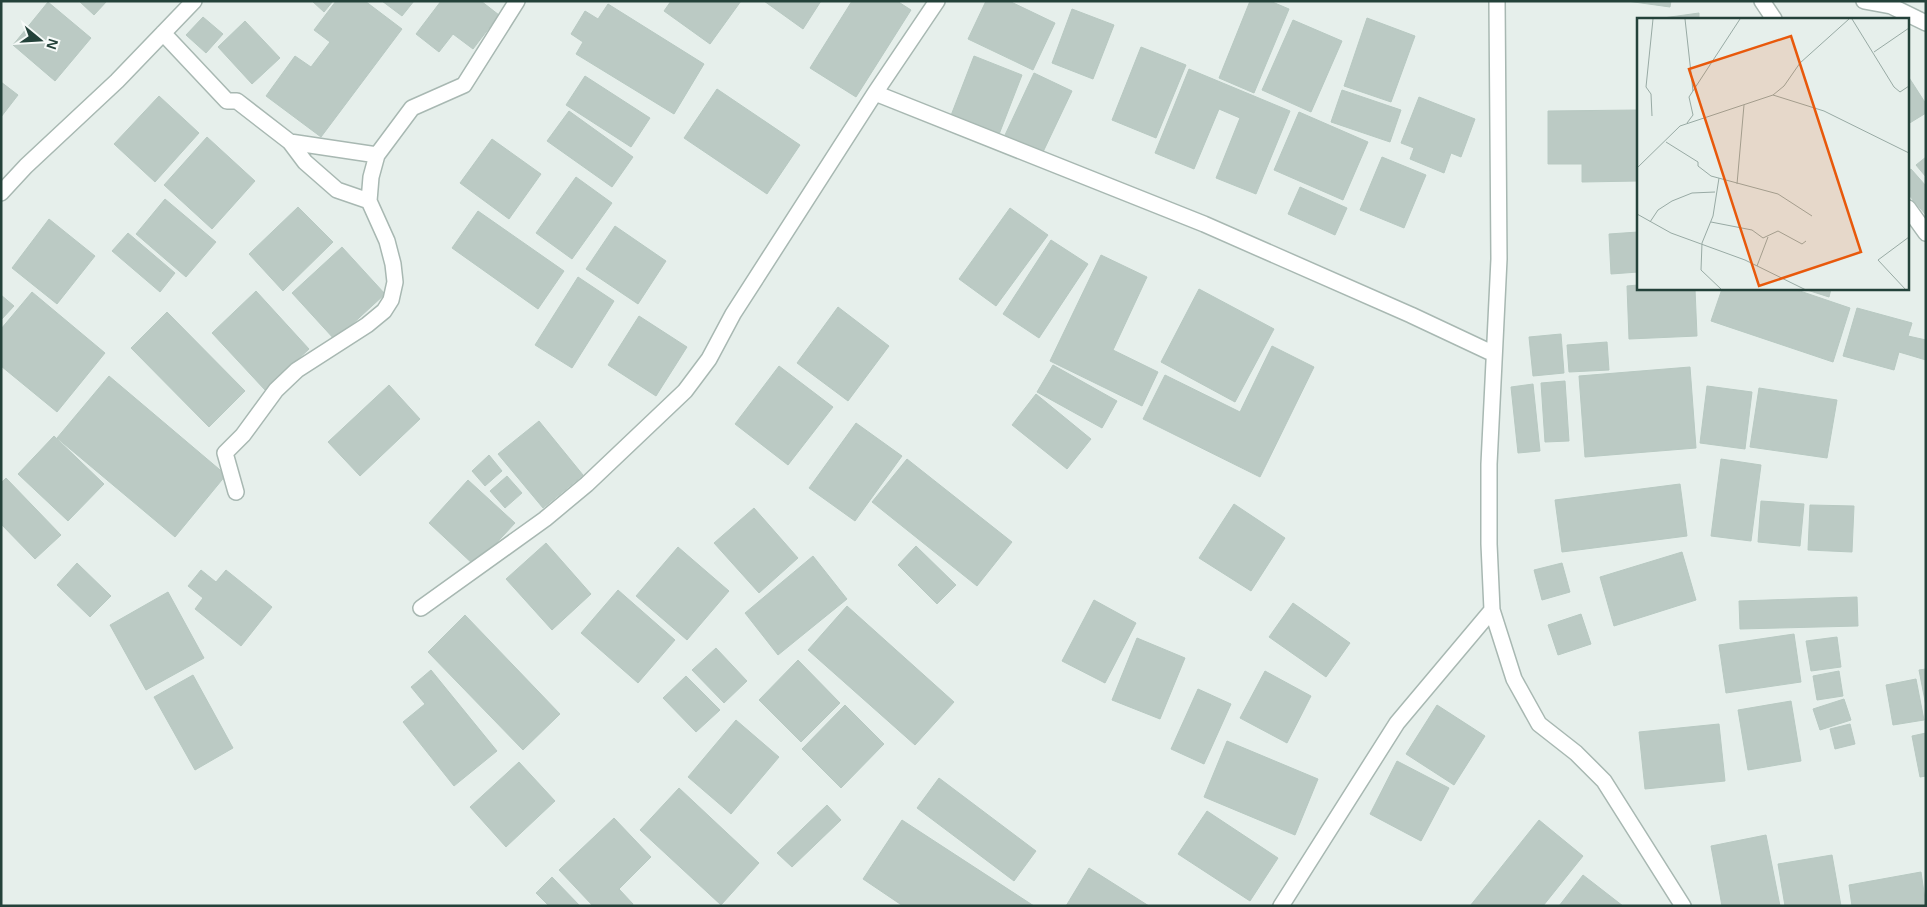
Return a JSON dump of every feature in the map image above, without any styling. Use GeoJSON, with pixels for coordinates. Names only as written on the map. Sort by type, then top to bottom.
{"type":"FeatureCollection","features":[{"type":"Feature","properties":{"kind":"street"},"geometry":{"type":"LineString","coordinates":[[1,193],[26,166],[117,81],[194,1]]}},
{"type":"Feature","properties":{"kind":"street"},"geometry":{"type":"LineString","coordinates":[[236,492],[225,453],[243,435],[276,390],[297,370],[367,325],[384,311],[391,300],[395,282],[393,264],[387,241],[369,201],[371,176],[377,155],[412,108],[464,85],[517,1]]}},
{"type":"Feature","properties":{"kind":"street"},"geometry":{"type":"LineString","coordinates":[[421,608],[552,514],[587,484],[685,391],[709,359],[734,314],[875,93],[937,1]]}},
{"type":"Feature","properties":{"kind":"street"},"geometry":{"type":"LineString","coordinates":[[1497,1],[1499,259],[1489,464],[1488,544],[1492,610],[1514,679],[1540,724],[1576,753],[1604,781],[1683,906]]}},
{"type":"Feature","properties":{"kind":"street"},"geometry":{"type":"LineString","coordinates":[[1762,1],[1773,18]]}},
{"type":"Feature","properties":{"kind":"street"},"geometry":{"type":"LineString","coordinates":[[1864,1],[1891,6],[1926,22]]}},
{"type":"Feature","properties":{"kind":"street"},"geometry":{"type":"LineString","coordinates":[[163,34],[227,101],[237,101],[290,142],[305,162],[337,190],[369,201]]}},
{"type":"Feature","properties":{"kind":"street"},"geometry":{"type":"LineString","coordinates":[[875,93],[1204,224],[1411,315],[1494,354]]}},
{"type":"Feature","properties":{"kind":"street"},"geometry":{"type":"LineString","coordinates":[[290,142],[377,155]]}},
{"type":"Feature","properties":{"kind":"street"},"geometry":{"type":"LineString","coordinates":[[1910,211],[1926,233]]}},
{"type":"Feature","properties":{"kind":"street"},"geometry":{"type":"LineString","coordinates":[[1281,906],[1397,723],[1492,610]]}},
{"type":"Feature","properties":{"kind":"building"},"geometry":{"type":"Polygon","coordinates":[[[79,1],[107,1],[94,15],[79,1]]]}},
{"type":"Feature","properties":{"kind":"building"},"geometry":{"type":"Polygon","coordinates":[[[312,1],[333,1],[324,12],[312,1]]]}},
{"type":"Feature","properties":{"kind":"building"},"geometry":{"type":"Polygon","coordinates":[[[336,1],[365,1],[402,29],[321,137],[266,96],[295,56],[311,67],[330,42],[314,30],[336,1]]]}},
{"type":"Feature","properties":{"kind":"building"},"geometry":{"type":"Polygon","coordinates":[[[382,1],[414,1],[402,16],[382,1]]]}},
{"type":"Feature","properties":{"kind":"building"},"geometry":{"type":"Polygon","coordinates":[[[441,1],[481,1],[499,15],[473,49],[453,34],[439,52],[416,34],[441,1]]]}},
{"type":"Feature","properties":{"kind":"building"},"geometry":{"type":"Polygon","coordinates":[[[671,1],[741,1],[710,44],[664,11],[671,1]]]}},
{"type":"Feature","properties":{"kind":"building"},"geometry":{"type":"Polygon","coordinates":[[[764,1],[821,1],[803,29],[764,1]]]}},
{"type":"Feature","properties":{"kind":"building"},"geometry":{"type":"Polygon","coordinates":[[[852,1],[897,1],[911,10],[856,97],[810,68],[852,1]]]}},
{"type":"Feature","properties":{"kind":"building"},"geometry":{"type":"Polygon","coordinates":[[[986,1],[1009,1],[1055,23],[1033,70],[968,39],[986,1]]]}},
{"type":"Feature","properties":{"kind":"building"},"geometry":{"type":"Polygon","coordinates":[[[1250,1],[1270,1],[1289,9],[1254,93],[1219,78],[1250,1]]]}},
{"type":"Feature","properties":{"kind":"building"},"geometry":{"type":"Polygon","coordinates":[[[1627,1],[1671,1],[1670,7],[1627,1]]]}},
{"type":"Feature","properties":{"kind":"building"},"geometry":{"type":"Polygon","coordinates":[[[48,2],[91,38],[55,81],[13,45],[48,2]]]}},
{"type":"Feature","properties":{"kind":"building"},"geometry":{"type":"Polygon","coordinates":[[[608,4],[704,64],[674,114],[576,54],[583,42],[571,34],[585,11],[598,19],[608,4]]]}},
{"type":"Feature","properties":{"kind":"building"},"geometry":{"type":"Polygon","coordinates":[[[1072,9],[1114,25],[1093,79],[1052,63],[1072,9]]]}},
{"type":"Feature","properties":{"kind":"building"},"geometry":{"type":"Polygon","coordinates":[[[1699,13],[1699,18],[1663,18],[1699,13]]]}},
{"type":"Feature","properties":{"kind":"building"},"geometry":{"type":"Polygon","coordinates":[[[203,17],[223,34],[206,53],[186,35],[203,17]]]}},
{"type":"Feature","properties":{"kind":"building"},"geometry":{"type":"Polygon","coordinates":[[[1367,18],[1415,36],[1391,102],[1344,86],[1367,18]]]}},
{"type":"Feature","properties":{"kind":"building"},"geometry":{"type":"Polygon","coordinates":[[[1293,20],[1342,41],[1311,112],[1262,90],[1293,20]]]}},
{"type":"Feature","properties":{"kind":"building"},"geometry":{"type":"Polygon","coordinates":[[[245,21],[280,58],[252,84],[218,47],[245,21]]]}},
{"type":"Feature","properties":{"kind":"building"},"geometry":{"type":"Polygon","coordinates":[[[1141,47],[1186,65],[1156,138],[1112,120],[1141,47]]]}},
{"type":"Feature","properties":{"kind":"building"},"geometry":{"type":"Polygon","coordinates":[[[974,56],[1022,75],[998,137],[950,118],[974,56]]]}},
{"type":"Feature","properties":{"kind":"building"},"geometry":{"type":"Polygon","coordinates":[[[1189,69],[1290,111],[1256,194],[1216,178],[1240,118],[1219,109],[1194,169],[1155,153],[1189,69]]]}},
{"type":"Feature","properties":{"kind":"building"},"geometry":{"type":"Polygon","coordinates":[[[1034,73],[1072,91],[1043,152],[1005,135],[1034,73]]]}},
{"type":"Feature","properties":{"kind":"building"},"geometry":{"type":"Polygon","coordinates":[[[585,76],[650,118],[631,147],[566,105],[585,76]]]}},
{"type":"Feature","properties":{"kind":"building"},"geometry":{"type":"Polygon","coordinates":[[[1910,79],[1926,104],[1926,113],[1910,123],[1910,79]]]}},
{"type":"Feature","properties":{"kind":"building"},"geometry":{"type":"Polygon","coordinates":[[[1,82],[18,95],[1,117],[1,82]]]}},
{"type":"Feature","properties":{"kind":"building"},"geometry":{"type":"Polygon","coordinates":[[[717,89],[800,145],[767,194],[684,138],[717,89]]]}},
{"type":"Feature","properties":{"kind":"building"},"geometry":{"type":"Polygon","coordinates":[[[1342,90],[1401,110],[1390,142],[1331,122],[1342,90]]]}},
{"type":"Feature","properties":{"kind":"building"},"geometry":{"type":"Polygon","coordinates":[[[159,96],[199,133],[155,182],[114,144],[159,96]]]}},
{"type":"Feature","properties":{"kind":"building"},"geometry":{"type":"Polygon","coordinates":[[[1419,97],[1475,119],[1461,157],[1451,153],[1444,173],[1410,159],[1414,148],[1401,143],[1419,97]]]}},
{"type":"Feature","properties":{"kind":"building"},"geometry":{"type":"Polygon","coordinates":[[[1637,110],[1637,181],[1582,182],[1582,164],[1548,164],[1548,111],[1637,110]]]}},
{"type":"Feature","properties":{"kind":"building"},"geometry":{"type":"Polygon","coordinates":[[[569,111],[633,157],[612,187],[547,141],[569,111]]]}},
{"type":"Feature","properties":{"kind":"building"},"geometry":{"type":"Polygon","coordinates":[[[1299,112],[1368,142],[1343,200],[1274,170],[1299,112]]]}},
{"type":"Feature","properties":{"kind":"building"},"geometry":{"type":"Polygon","coordinates":[[[207,137],[255,181],[212,229],[164,185],[207,137]]]}},
{"type":"Feature","properties":{"kind":"building"},"geometry":{"type":"Polygon","coordinates":[[[492,139],[541,174],[509,219],[460,183],[492,139]]]}},
{"type":"Feature","properties":{"kind":"building"},"geometry":{"type":"Polygon","coordinates":[[[1382,157],[1426,175],[1404,228],[1360,210],[1382,157]]]}},
{"type":"Feature","properties":{"kind":"building"},"geometry":{"type":"Polygon","coordinates":[[[1926,157],[1926,177],[1916,165],[1926,157]]]}},
{"type":"Feature","properties":{"kind":"building"},"geometry":{"type":"Polygon","coordinates":[[[1910,170],[1926,186],[1926,215],[1910,196],[1910,170]]]}},
{"type":"Feature","properties":{"kind":"building"},"geometry":{"type":"Polygon","coordinates":[[[576,177],[612,203],[572,259],[536,233],[576,177]]]}},
{"type":"Feature","properties":{"kind":"building"},"geometry":{"type":"Polygon","coordinates":[[[1300,187],[1347,208],[1335,235],[1288,214],[1300,187]]]}},
{"type":"Feature","properties":{"kind":"building"},"geometry":{"type":"Polygon","coordinates":[[[165,199],[216,242],[186,277],[136,234],[165,199]]]}},
{"type":"Feature","properties":{"kind":"building"},"geometry":{"type":"Polygon","coordinates":[[[298,207],[333,242],[283,291],[249,254],[298,207]]]}},
{"type":"Feature","properties":{"kind":"building"},"geometry":{"type":"Polygon","coordinates":[[[1010,208],[1048,235],[996,306],[959,279],[1010,208]]]}},
{"type":"Feature","properties":{"kind":"building"},"geometry":{"type":"Polygon","coordinates":[[[478,211],[564,271],[538,309],[452,248],[478,211]]]}},
{"type":"Feature","properties":{"kind":"building"},"geometry":{"type":"Polygon","coordinates":[[[49,219],[95,256],[57,304],[12,268],[49,219]]]}},
{"type":"Feature","properties":{"kind":"building"},"geometry":{"type":"Polygon","coordinates":[[[615,226],[666,261],[638,304],[586,269],[615,226]]]}},
{"type":"Feature","properties":{"kind":"building"},"geometry":{"type":"Polygon","coordinates":[[[1637,232],[1637,272],[1611,274],[1609,234],[1637,232]]]}},
{"type":"Feature","properties":{"kind":"building"},"geometry":{"type":"Polygon","coordinates":[[[128,233],[175,273],[160,292],[112,251],[128,233]]]}},
{"type":"Feature","properties":{"kind":"building"},"geometry":{"type":"Polygon","coordinates":[[[1051,240],[1088,264],[1039,338],[1003,314],[1051,240]]]}},
{"type":"Feature","properties":{"kind":"building"},"geometry":{"type":"Polygon","coordinates":[[[342,247],[385,294],[335,340],[292,293],[342,247]]]}},
{"type":"Feature","properties":{"kind":"building"},"geometry":{"type":"Polygon","coordinates":[[[1101,255],[1147,277],[1113,350],[1158,372],[1142,406],[1050,361],[1101,255]]]}},
{"type":"Feature","properties":{"kind":"building"},"geometry":{"type":"Polygon","coordinates":[[[578,277],[614,301],[572,368],[535,345],[578,277]]]}},
{"type":"Feature","properties":{"kind":"building"},"geometry":{"type":"Polygon","coordinates":[[[1637,285],[1637,290],[1695,290],[1697,336],[1629,339],[1627,286],[1637,285]]]}},
{"type":"Feature","properties":{"kind":"building"},"geometry":{"type":"Polygon","coordinates":[[[1199,289],[1274,329],[1235,402],[1161,362],[1199,289]]]}},
{"type":"Feature","properties":{"kind":"building"},"geometry":{"type":"Polygon","coordinates":[[[1722,290],[1797,290],[1850,308],[1833,362],[1711,321],[1722,290]]]}},
{"type":"Feature","properties":{"kind":"building"},"geometry":{"type":"Polygon","coordinates":[[[1807,290],[1831,290],[1829,297],[1807,290]]]}},
{"type":"Feature","properties":{"kind":"building"},"geometry":{"type":"Polygon","coordinates":[[[256,291],[309,349],[265,390],[212,333],[256,291]]]}},
{"type":"Feature","properties":{"kind":"building"},"geometry":{"type":"Polygon","coordinates":[[[32,292],[105,353],[57,412],[1,366],[1,329],[32,292]]]}},
{"type":"Feature","properties":{"kind":"building"},"geometry":{"type":"Polygon","coordinates":[[[1,295],[14,306],[1,320],[1,295]]]}},
{"type":"Feature","properties":{"kind":"building"},"geometry":{"type":"Polygon","coordinates":[[[838,307],[889,346],[848,401],[797,363],[838,307]]]}},
{"type":"Feature","properties":{"kind":"building"},"geometry":{"type":"Polygon","coordinates":[[[1857,308],[1912,323],[1908,336],[1926,340],[1926,360],[1899,352],[1894,370],[1843,356],[1857,308]]]}},
{"type":"Feature","properties":{"kind":"building"},"geometry":{"type":"Polygon","coordinates":[[[167,312],[245,391],[209,427],[131,348],[167,312]]]}},
{"type":"Feature","properties":{"kind":"building"},"geometry":{"type":"Polygon","coordinates":[[[639,316],[687,347],[656,396],[608,365],[639,316]]]}},
{"type":"Feature","properties":{"kind":"building"},"geometry":{"type":"Polygon","coordinates":[[[1561,334],[1564,373],[1533,376],[1529,337],[1561,334]]]}},
{"type":"Feature","properties":{"kind":"building"},"geometry":{"type":"Polygon","coordinates":[[[1607,342],[1609,370],[1569,372],[1567,345],[1607,342]]]}},
{"type":"Feature","properties":{"kind":"building"},"geometry":{"type":"Polygon","coordinates":[[[1272,346],[1314,367],[1260,477],[1143,419],[1165,375],[1240,412],[1272,346]]]}},
{"type":"Feature","properties":{"kind":"building"},"geometry":{"type":"Polygon","coordinates":[[[1053,365],[1117,401],[1102,428],[1037,392],[1053,365]]]}},
{"type":"Feature","properties":{"kind":"building"},"geometry":{"type":"Polygon","coordinates":[[[779,366],[833,407],[788,465],[735,424],[779,366]]]}},
{"type":"Feature","properties":{"kind":"building"},"geometry":{"type":"Polygon","coordinates":[[[1690,367],[1696,448],[1585,457],[1579,376],[1690,367]]]}},
{"type":"Feature","properties":{"kind":"building"},"geometry":{"type":"Polygon","coordinates":[[[109,376],[226,475],[175,537],[57,438],[109,376]]]}},
{"type":"Feature","properties":{"kind":"building"},"geometry":{"type":"Polygon","coordinates":[[[1565,381],[1569,441],[1545,442],[1541,383],[1565,381]]]}},
{"type":"Feature","properties":{"kind":"building"},"geometry":{"type":"Polygon","coordinates":[[[1533,384],[1540,451],[1518,453],[1511,387],[1533,384]]]}},
{"type":"Feature","properties":{"kind":"building"},"geometry":{"type":"Polygon","coordinates":[[[389,385],[420,419],[360,476],[328,442],[389,385]]]}},
{"type":"Feature","properties":{"kind":"building"},"geometry":{"type":"Polygon","coordinates":[[[1707,386],[1752,392],[1745,449],[1700,443],[1707,386]]]}},
{"type":"Feature","properties":{"kind":"building"},"geometry":{"type":"Polygon","coordinates":[[[1759,388],[1837,400],[1827,458],[1750,447],[1759,388]]]}},
{"type":"Feature","properties":{"kind":"building"},"geometry":{"type":"Polygon","coordinates":[[[1036,394],[1091,439],[1067,469],[1012,425],[1036,394]]]}},
{"type":"Feature","properties":{"kind":"building"},"geometry":{"type":"Polygon","coordinates":[[[539,421],[583,475],[543,508],[498,454],[539,421]]]}},
{"type":"Feature","properties":{"kind":"building"},"geometry":{"type":"Polygon","coordinates":[[[856,423],[902,456],[855,521],[809,488],[856,423]]]}},
{"type":"Feature","properties":{"kind":"building"},"geometry":{"type":"Polygon","coordinates":[[[54,436],[104,484],[68,521],[18,474],[54,436]]]}},
{"type":"Feature","properties":{"kind":"building"},"geometry":{"type":"Polygon","coordinates":[[[489,455],[502,471],[485,486],[472,471],[489,455]]]}},
{"type":"Feature","properties":{"kind":"building"},"geometry":{"type":"Polygon","coordinates":[[[907,459],[1012,542],[977,586],[872,502],[907,459]]]}},
{"type":"Feature","properties":{"kind":"building"},"geometry":{"type":"Polygon","coordinates":[[[1721,459],[1761,465],[1751,541],[1711,536],[1721,459]]]}},
{"type":"Feature","properties":{"kind":"building"},"geometry":{"type":"Polygon","coordinates":[[[507,476],[522,493],[505,508],[490,491],[507,476]]]}},
{"type":"Feature","properties":{"kind":"building"},"geometry":{"type":"Polygon","coordinates":[[[6,478],[61,535],[35,559],[1,524],[1,483],[6,478]]]}},
{"type":"Feature","properties":{"kind":"building"},"geometry":{"type":"Polygon","coordinates":[[[468,480],[515,523],[475,566],[429,523],[468,480]]]}},
{"type":"Feature","properties":{"kind":"building"},"geometry":{"type":"Polygon","coordinates":[[[1680,484],[1687,536],[1562,552],[1555,500],[1680,484]]]}},
{"type":"Feature","properties":{"kind":"building"},"geometry":{"type":"Polygon","coordinates":[[[1761,501],[1804,504],[1800,546],[1758,542],[1761,501]]]}},
{"type":"Feature","properties":{"kind":"building"},"geometry":{"type":"Polygon","coordinates":[[[1234,504],[1285,538],[1251,591],[1199,558],[1234,504]]]}},
{"type":"Feature","properties":{"kind":"building"},"geometry":{"type":"Polygon","coordinates":[[[1810,505],[1854,506],[1852,552],[1808,550],[1810,505]]]}},
{"type":"Feature","properties":{"kind":"building"},"geometry":{"type":"Polygon","coordinates":[[[754,508],[798,558],[759,593],[714,543],[754,508]]]}},
{"type":"Feature","properties":{"kind":"building"},"geometry":{"type":"Polygon","coordinates":[[[546,543],[591,594],[552,630],[506,579],[546,543]]]}},
{"type":"Feature","properties":{"kind":"building"},"geometry":{"type":"Polygon","coordinates":[[[916,546],[956,585],[937,604],[898,565],[916,546]]]}},
{"type":"Feature","properties":{"kind":"building"},"geometry":{"type":"Polygon","coordinates":[[[678,547],[729,591],[687,640],[636,596],[678,547]]]}},
{"type":"Feature","properties":{"kind":"building"},"geometry":{"type":"Polygon","coordinates":[[[1682,552],[1696,600],[1614,626],[1600,577],[1682,552]]]}},
{"type":"Feature","properties":{"kind":"building"},"geometry":{"type":"Polygon","coordinates":[[[813,556],[847,599],[778,655],[745,613],[813,556]]]}},
{"type":"Feature","properties":{"kind":"building"},"geometry":{"type":"Polygon","coordinates":[[[77,563],[111,596],[90,617],[57,585],[77,563]]]}},
{"type":"Feature","properties":{"kind":"building"},"geometry":{"type":"Polygon","coordinates":[[[1562,563],[1570,592],[1542,600],[1534,570],[1562,563]]]}},
{"type":"Feature","properties":{"kind":"building"},"geometry":{"type":"Polygon","coordinates":[[[201,570],[216,582],[226,570],[272,607],[241,646],[195,609],[203,598],[188,586],[201,570]]]}},
{"type":"Feature","properties":{"kind":"building"},"geometry":{"type":"Polygon","coordinates":[[[618,590],[675,640],[638,683],[581,633],[618,590]]]}},
{"type":"Feature","properties":{"kind":"building"},"geometry":{"type":"Polygon","coordinates":[[[168,592],[204,658],[146,690],[110,625],[168,592]]]}},
{"type":"Feature","properties":{"kind":"building"},"geometry":{"type":"Polygon","coordinates":[[[1857,597],[1858,626],[1740,629],[1739,601],[1857,597]]]}},
{"type":"Feature","properties":{"kind":"building"},"geometry":{"type":"Polygon","coordinates":[[[1094,600],[1136,623],[1105,683],[1062,661],[1094,600]]]}},
{"type":"Feature","properties":{"kind":"building"},"geometry":{"type":"Polygon","coordinates":[[[1293,603],[1350,643],[1326,677],[1269,637],[1293,603]]]}},
{"type":"Feature","properties":{"kind":"building"},"geometry":{"type":"Polygon","coordinates":[[[847,606],[954,702],[915,745],[808,650],[847,606]]]}},
{"type":"Feature","properties":{"kind":"building"},"geometry":{"type":"Polygon","coordinates":[[[1581,614],[1591,644],[1558,655],[1548,625],[1581,614]]]}},
{"type":"Feature","properties":{"kind":"building"},"geometry":{"type":"Polygon","coordinates":[[[465,615],[560,714],[523,750],[428,652],[465,615]]]}},
{"type":"Feature","properties":{"kind":"building"},"geometry":{"type":"Polygon","coordinates":[[[1794,634],[1801,682],[1726,693],[1719,645],[1794,634]]]}},
{"type":"Feature","properties":{"kind":"building"},"geometry":{"type":"Polygon","coordinates":[[[1837,637],[1841,667],[1811,671],[1806,641],[1837,637]]]}},
{"type":"Feature","properties":{"kind":"building"},"geometry":{"type":"Polygon","coordinates":[[[1137,638],[1185,658],[1160,719],[1112,700],[1137,638]]]}},
{"type":"Feature","properties":{"kind":"building"},"geometry":{"type":"Polygon","coordinates":[[[716,648],[747,681],[724,703],[692,670],[716,648]]]}},
{"type":"Feature","properties":{"kind":"building"},"geometry":{"type":"Polygon","coordinates":[[[798,660],[840,703],[801,742],[759,700],[798,660]]]}},
{"type":"Feature","properties":{"kind":"building"},"geometry":{"type":"Polygon","coordinates":[[[1926,669],[1926,706],[1919,670],[1926,669]]]}},
{"type":"Feature","properties":{"kind":"building"},"geometry":{"type":"Polygon","coordinates":[[[431,670],[497,751],[454,786],[403,722],[425,704],[411,687],[431,670]]]}},
{"type":"Feature","properties":{"kind":"building"},"geometry":{"type":"Polygon","coordinates":[[[1265,671],[1311,696],[1287,743],[1240,718],[1265,671]]]}},
{"type":"Feature","properties":{"kind":"building"},"geometry":{"type":"Polygon","coordinates":[[[1839,671],[1843,696],[1817,700],[1813,676],[1839,671]]]}},
{"type":"Feature","properties":{"kind":"building"},"geometry":{"type":"Polygon","coordinates":[[[193,675],[233,748],[195,770],[154,697],[193,675]]]}},
{"type":"Feature","properties":{"kind":"building"},"geometry":{"type":"Polygon","coordinates":[[[686,676],[720,710],[696,732],[663,698],[686,676]]]}},
{"type":"Feature","properties":{"kind":"building"},"geometry":{"type":"Polygon","coordinates":[[[1916,679],[1924,720],[1893,725],[1886,685],[1916,679]]]}},
{"type":"Feature","properties":{"kind":"building"},"geometry":{"type":"Polygon","coordinates":[[[1198,689],[1231,704],[1204,764],[1171,749],[1198,689]]]}},
{"type":"Feature","properties":{"kind":"building"},"geometry":{"type":"Polygon","coordinates":[[[1844,699],[1851,720],[1820,730],[1813,709],[1844,699]]]}},
{"type":"Feature","properties":{"kind":"building"},"geometry":{"type":"Polygon","coordinates":[[[1791,701],[1801,761],[1748,770],[1738,710],[1791,701]]]}},
{"type":"Feature","properties":{"kind":"building"},"geometry":{"type":"Polygon","coordinates":[[[845,705],[884,744],[841,788],[802,749],[845,705]]]}},
{"type":"Feature","properties":{"kind":"building"},"geometry":{"type":"Polygon","coordinates":[[[1437,705],[1485,736],[1454,785],[1406,754],[1437,705]]]}},
{"type":"Feature","properties":{"kind":"building"},"geometry":{"type":"Polygon","coordinates":[[[736,720],[779,757],[731,814],[688,777],[736,720]]]}},
{"type":"Feature","properties":{"kind":"building"},"geometry":{"type":"Polygon","coordinates":[[[1719,724],[1725,781],[1645,789],[1639,732],[1719,724]]]}},
{"type":"Feature","properties":{"kind":"building"},"geometry":{"type":"Polygon","coordinates":[[[1850,724],[1855,744],[1835,749],[1830,729],[1850,724]]]}},
{"type":"Feature","properties":{"kind":"building"},"geometry":{"type":"Polygon","coordinates":[[[1926,733],[1926,776],[1920,777],[1912,736],[1926,733]]]}},
{"type":"Feature","properties":{"kind":"building"},"geometry":{"type":"Polygon","coordinates":[[[1227,741],[1318,779],[1295,835],[1204,797],[1227,741]]]}},
{"type":"Feature","properties":{"kind":"building"},"geometry":{"type":"Polygon","coordinates":[[[1397,761],[1449,788],[1421,841],[1370,814],[1397,761]]]}},
{"type":"Feature","properties":{"kind":"building"},"geometry":{"type":"Polygon","coordinates":[[[519,762],[555,801],[506,847],[470,807],[519,762]]]}},
{"type":"Feature","properties":{"kind":"building"},"geometry":{"type":"Polygon","coordinates":[[[939,778],[1036,851],[1014,881],[917,808],[939,778]]]}},
{"type":"Feature","properties":{"kind":"building"},"geometry":{"type":"Polygon","coordinates":[[[679,788],[759,863],[721,905],[640,830],[679,788]]]}},
{"type":"Feature","properties":{"kind":"building"},"geometry":{"type":"Polygon","coordinates":[[[827,805],[841,820],[792,867],[777,853],[827,805]]]}},
{"type":"Feature","properties":{"kind":"building"},"geometry":{"type":"Polygon","coordinates":[[[1207,811],[1278,858],[1250,901],[1178,854],[1207,811]]]}},
{"type":"Feature","properties":{"kind":"building"},"geometry":{"type":"Polygon","coordinates":[[[614,818],[651,857],[619,889],[633,904],[632,906],[593,906],[559,870],[614,818]]]}},
{"type":"Feature","properties":{"kind":"building"},"geometry":{"type":"Polygon","coordinates":[[[902,820],[1034,906],[903,906],[863,879],[902,820]]]}},
{"type":"Feature","properties":{"kind":"building"},"geometry":{"type":"Polygon","coordinates":[[[1539,820],[1583,856],[1543,906],[1470,906],[1539,820]]]}},
{"type":"Feature","properties":{"kind":"building"},"geometry":{"type":"Polygon","coordinates":[[[1766,835],[1780,906],[1722,906],[1711,846],[1766,835]]]}},
{"type":"Feature","properties":{"kind":"building"},"geometry":{"type":"Polygon","coordinates":[[[1832,855],[1841,906],[1785,906],[1778,864],[1832,855]]]}},
{"type":"Feature","properties":{"kind":"building"},"geometry":{"type":"Polygon","coordinates":[[[1089,868],[1149,906],[1066,906],[1089,868]]]}},
{"type":"Feature","properties":{"kind":"building"},"geometry":{"type":"Polygon","coordinates":[[[1921,872],[1926,906],[1852,906],[1849,885],[1921,872]]]}},
{"type":"Feature","properties":{"kind":"building"},"geometry":{"type":"Polygon","coordinates":[[[1583,875],[1623,906],[1559,906],[1583,875]]]}},
{"type":"Feature","properties":{"kind":"building"},"geometry":{"type":"Polygon","coordinates":[[[552,877],[580,906],[549,906],[536,893],[552,877]]]}}]}
